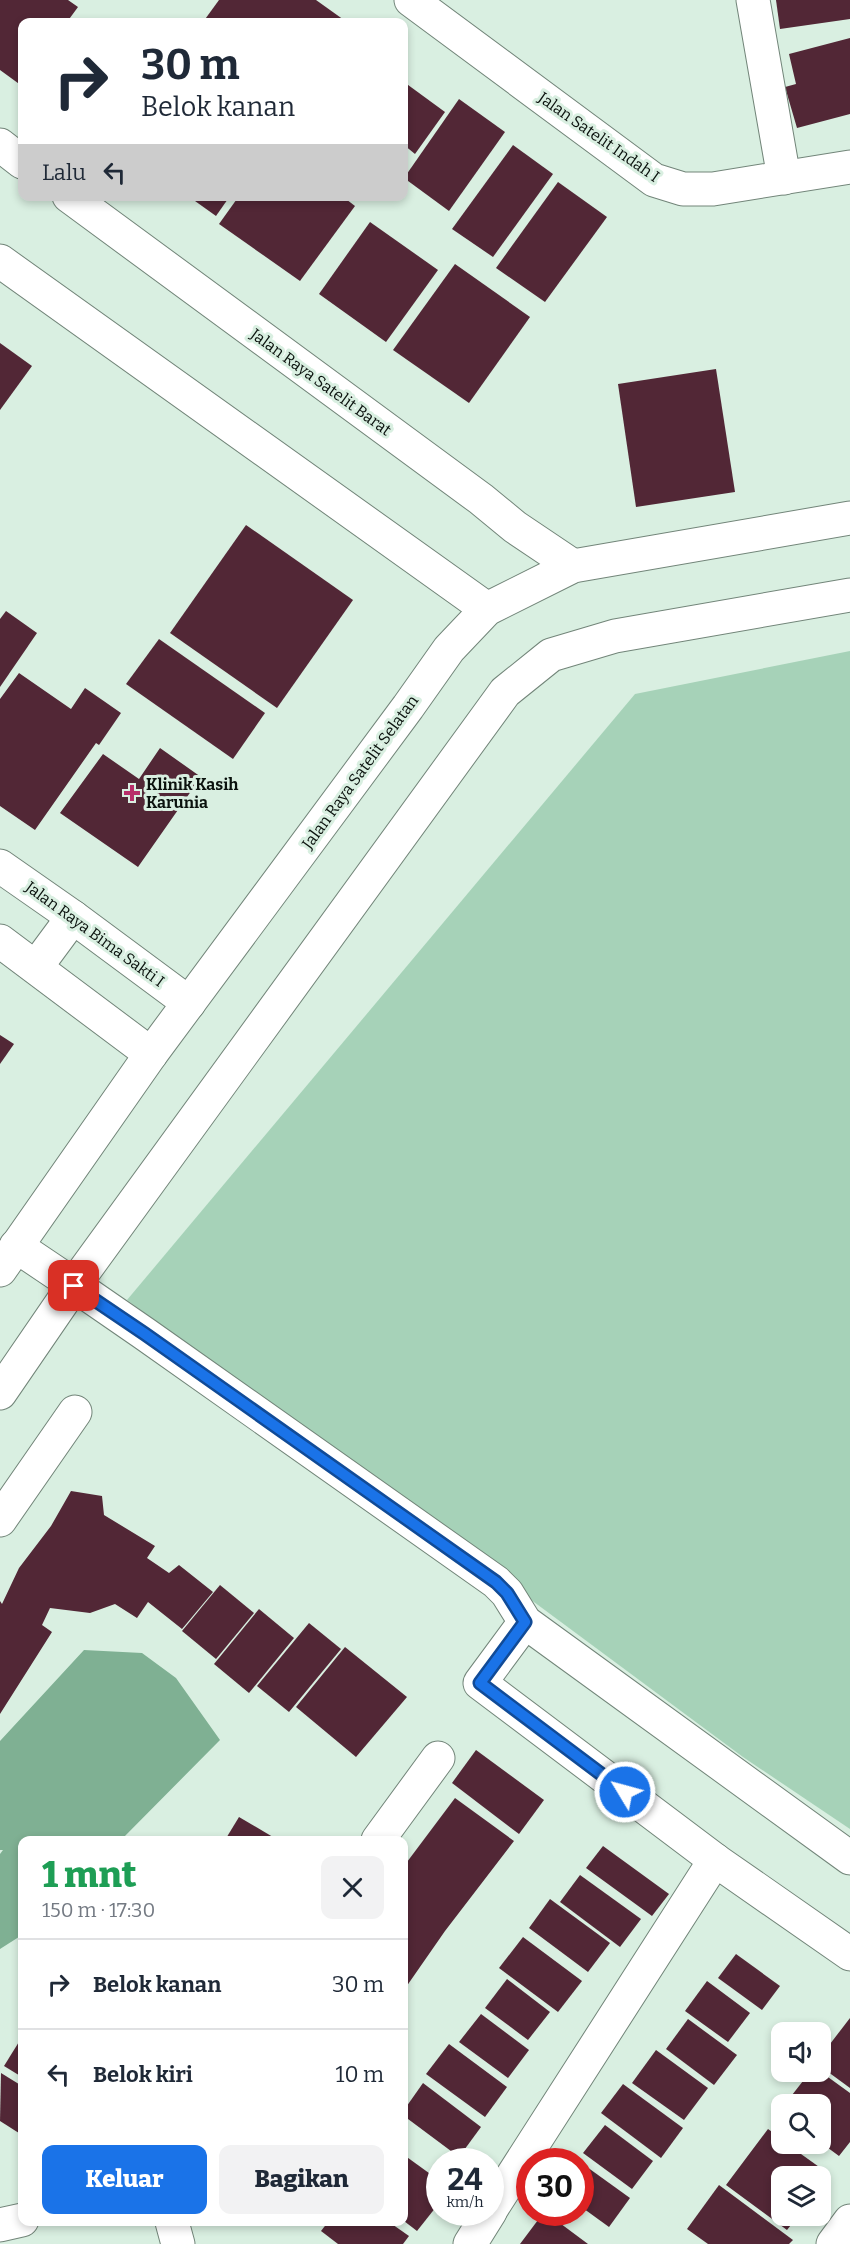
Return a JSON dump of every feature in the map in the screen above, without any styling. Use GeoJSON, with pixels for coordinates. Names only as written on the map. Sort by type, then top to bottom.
{"type":"FeatureCollection","features":[{"type":"Feature","properties":{"kind":"street","name":"Jalan Satelit Indah I"},"geometry":{"type":"LineString","coordinates":[[411,0],[654,180],[683,189],[713,189],[850,167]]}},
{"type":"Feature","properties":{"kind":"street"},"geometry":{"type":"LineString","coordinates":[[753,0],[784,178]]}},
{"type":"Feature","properties":{"kind":"street"},"geometry":{"type":"LineString","coordinates":[[0,145],[18,159]]}},
{"type":"Feature","properties":{"kind":"street","name":"Jalan Raya Satelit Barat"},"geometry":{"type":"LineString","coordinates":[[76,201],[515,527],[573,566]]}},
{"type":"Feature","properties":{"kind":"street"},"geometry":{"type":"LineString","coordinates":[[0,261],[487,609]]}},
{"type":"Feature","properties":{"kind":"street","name":"Jalan Raya Satelit Selatan"},"geometry":{"type":"LineString","coordinates":[[8,1258],[151,1054],[449,649],[487,609],[573,566],[850,518]]}},
{"type":"Feature","properties":{"kind":"street"},"geometry":{"type":"LineString","coordinates":[[0,1393],[74,1286],[505,692],[551,655],[615,636],[850,595]]}},
{"type":"Feature","properties":{"kind":"street","name":"Jalan Raya Bima Sakti I"},"geometry":{"type":"LineString","coordinates":[[0,866],[74,917],[189,1003]]}},
{"type":"Feature","properties":{"kind":"street"},"geometry":{"type":"LineString","coordinates":[[36,967],[74,917]]}},
{"type":"Feature","properties":{"kind":"street"},"geometry":{"type":"LineString","coordinates":[[0,941],[151,1054]]}},
{"type":"Feature","properties":{"kind":"street"},"geometry":{"type":"LineString","coordinates":[[8,1258],[74,1286],[496,1582],[507,1593],[525,1622],[850,1858]]}},
{"type":"Feature","properties":{"kind":"street"},"geometry":{"type":"LineString","coordinates":[[0,1520],[75,1412]]}},
{"type":"Feature","properties":{"kind":"street"},"geometry":{"type":"LineString","coordinates":[[525,1622],[480,1683],[715,1860],[850,1954]]}},
{"type":"Feature","properties":{"kind":"street"},"geometry":{"type":"LineString","coordinates":[[381,1836],[438,1758]]}},
{"type":"Feature","properties":{"kind":"street"},"geometry":{"type":"LineString","coordinates":[[504,2190],[715,1860]]}},
{"type":"Feature","properties":{"kind":"street"},"geometry":{"type":"LineString","coordinates":[[0,2225],[18,2221]]}},
{"type":"Feature","properties":{"kind":"street"},"geometry":{"type":"LineString","coordinates":[[833,2244],[850,2221]]}},
{"type":"Feature","properties":{"kind":"street"},"geometry":{"type":"LineString","coordinates":[[173,2226],[178,2244]]}},
{"type":"Feature","properties":{"kind":"street"},"geometry":{"type":"LineString","coordinates":[[470,2244],[481,2226]]}},
{"type":"Feature","properties":{"kind":"shaded area"},"geometry":{"type":"Polygon","coordinates":[[[850,651],[850,1829],[743,1757],[127,1300],[635,694],[850,651]]]}},
{"type":"Feature","properties":{"kind":"shaded area"},"geometry":{"type":"Polygon","coordinates":[[[84,1650],[142,1653],[176,1678],[220,1740],[125,1836],[18,1836],[18,1938],[0,1949],[0,1854],[3,1850],[0,1850],[0,1741],[84,1650]]]}},
{"type":"Feature","properties":{"kind":"building"},"geometry":{"type":"Polygon","coordinates":[[[0,0],[68,0],[78,7],[70,18],[18,18],[18,83],[0,70],[0,0]]]}},
{"type":"Feature","properties":{"kind":"building"},"geometry":{"type":"Polygon","coordinates":[[[219,0],[316,0],[341,18],[206,18],[219,0]]]}},
{"type":"Feature","properties":{"kind":"building"},"geometry":{"type":"Polygon","coordinates":[[[776,0],[850,0],[850,19],[780,29],[776,0]]]}},
{"type":"Feature","properties":{"kind":"building"},"geometry":{"type":"Polygon","coordinates":[[[850,38],[850,114],[797,128],[785,87],[796,84],[789,54],[850,38]]]}},
{"type":"Feature","properties":{"kind":"building"},"geometry":{"type":"Polygon","coordinates":[[[408,85],[445,112],[415,154],[408,148],[408,85]]]}},
{"type":"Feature","properties":{"kind":"building"},"geometry":{"type":"Polygon","coordinates":[[[459,99],[505,132],[449,211],[408,181],[408,172],[459,99]]]}},
{"type":"Feature","properties":{"kind":"building"},"geometry":{"type":"Polygon","coordinates":[[[513,145],[553,174],[493,257],[452,229],[513,145]]]}},
{"type":"Feature","properties":{"kind":"building"},"geometry":{"type":"Polygon","coordinates":[[[558,182],[607,217],[545,302],[496,268],[558,182]]]}},
{"type":"Feature","properties":{"kind":"building"},"geometry":{"type":"Polygon","coordinates":[[[195,201],[226,201],[216,216],[195,201]]]}},
{"type":"Feature","properties":{"kind":"building"},"geometry":{"type":"Polygon","coordinates":[[[235,201],[348,201],[355,206],[300,281],[219,224],[235,201]]]}},
{"type":"Feature","properties":{"kind":"building"},"geometry":{"type":"Polygon","coordinates":[[[370,222],[438,270],[386,342],[319,294],[370,222]]]}},
{"type":"Feature","properties":{"kind":"building"},"geometry":{"type":"Polygon","coordinates":[[[455,264],[530,317],[469,403],[393,350],[455,264]]]}},
{"type":"Feature","properties":{"kind":"building"},"geometry":{"type":"Polygon","coordinates":[[[0,343],[32,366],[0,410],[0,343]]]}},
{"type":"Feature","properties":{"kind":"building"},"geometry":{"type":"Polygon","coordinates":[[[716,369],[735,492],[636,507],[618,384],[716,369]]]}},
{"type":"Feature","properties":{"kind":"building"},"geometry":{"type":"Polygon","coordinates":[[[246,525],[353,600],[277,708],[170,633],[246,525]]]}},
{"type":"Feature","properties":{"kind":"building"},"geometry":{"type":"Polygon","coordinates":[[[6,611],[37,633],[0,687],[0,619],[6,611]]]}},
{"type":"Feature","properties":{"kind":"building"},"geometry":{"type":"Polygon","coordinates":[[[159,639],[265,713],[233,759],[126,684],[159,639]]]}},
{"type":"Feature","properties":{"kind":"building"},"geometry":{"type":"Polygon","coordinates":[[[19,673],[71,709],[85,688],[121,713],[99,745],[96,743],[35,830],[0,806],[0,699],[19,673]]]}},
{"type":"Feature","properties":{"kind":"building","name":"Klinik Kasih Karunia"},"geometry":{"type":"Polygon","coordinates":[[[160,748],[201,777],[138,867],[60,813],[103,754],[139,779],[160,748]]]}},
{"type":"Feature","properties":{"kind":"building"},"geometry":{"type":"Polygon","coordinates":[[[0,1035],[14,1044],[0,1064],[0,1035]]]}},
{"type":"Feature","properties":{"kind":"building"},"geometry":{"type":"Polygon","coordinates":[[[71,1491],[102,1496],[104,1515],[155,1546],[147,1558],[169,1573],[179,1565],[213,1592],[182,1629],[148,1602],[137,1618],[115,1604],[90,1613],[50,1608],[42,1625],[52,1632],[0,1714],[0,1601],[2,1604],[19,1568],[51,1526],[71,1491]]]}},
{"type":"Feature","properties":{"kind":"building"},"geometry":{"type":"Polygon","coordinates":[[[220,1585],[254,1613],[216,1659],[182,1631],[220,1585]]]}},
{"type":"Feature","properties":{"kind":"building"},"geometry":{"type":"Polygon","coordinates":[[[259,1609],[294,1638],[249,1693],[214,1664],[259,1609]]]}},
{"type":"Feature","properties":{"kind":"building"},"geometry":{"type":"Polygon","coordinates":[[[309,1623],[341,1649],[289,1712],[257,1686],[309,1623]]]}},
{"type":"Feature","properties":{"kind":"building"},"geometry":{"type":"Polygon","coordinates":[[[345,1647],[407,1697],[356,1757],[296,1707],[345,1647]]]}},
{"type":"Feature","properties":{"kind":"building"},"geometry":{"type":"Polygon","coordinates":[[[476,1750],[544,1800],[519,1834],[452,1783],[476,1750]]]}},
{"type":"Feature","properties":{"kind":"building"},"geometry":{"type":"Polygon","coordinates":[[[455,1798],[514,1841],[445,1931],[408,1984],[408,1861],[455,1798]]]}},
{"type":"Feature","properties":{"kind":"building"},"geometry":{"type":"Polygon","coordinates":[[[239,1817],[271,1836],[227,1836],[239,1817]]]}},
{"type":"Feature","properties":{"kind":"building"},"geometry":{"type":"Polygon","coordinates":[[[603,1846],[669,1894],[652,1916],[586,1868],[603,1846]]]}},
{"type":"Feature","properties":{"kind":"building"},"geometry":{"type":"Polygon","coordinates":[[[580,1875],[641,1919],[620,1947],[560,1902],[580,1875]]]}},
{"type":"Feature","properties":{"kind":"building"},"geometry":{"type":"Polygon","coordinates":[[[550,1899],[610,1943],[588,1972],[529,1928],[550,1899]]]}},
{"type":"Feature","properties":{"kind":"building"},"geometry":{"type":"Polygon","coordinates":[[[523,1937],[582,1981],[558,2012],[499,1968],[523,1937]]]}},
{"type":"Feature","properties":{"kind":"building"},"geometry":{"type":"Polygon","coordinates":[[[736,1954],[780,1986],[762,2010],[718,1978],[736,1954]]]}},
{"type":"Feature","properties":{"kind":"building"},"geometry":{"type":"Polygon","coordinates":[[[507,1979],[550,2012],[528,2040],[485,2008],[507,1979]]]}},
{"type":"Feature","properties":{"kind":"building"},"geometry":{"type":"Polygon","coordinates":[[[707,1981],[750,2013],[728,2042],[685,2011],[707,1981]]]}},
{"type":"Feature","properties":{"kind":"building"},"geometry":{"type":"Polygon","coordinates":[[[481,2014],[529,2050],[508,2078],[459,2042],[481,2014]]]}},
{"type":"Feature","properties":{"kind":"building"},"geometry":{"type":"Polygon","coordinates":[[[850,2018],[850,2088],[831,2074],[831,2043],[850,2018]]]}},
{"type":"Feature","properties":{"kind":"building"},"geometry":{"type":"Polygon","coordinates":[[[688,2019],[737,2055],[714,2085],[666,2049],[688,2019]]]}},
{"type":"Feature","properties":{"kind":"building"},"geometry":{"type":"Polygon","coordinates":[[[18,2043],[18,2075],[4,2066],[18,2043]]]}},
{"type":"Feature","properties":{"kind":"building"},"geometry":{"type":"Polygon","coordinates":[[[449,2044],[507,2087],[485,2117],[426,2074],[449,2044]]]}},
{"type":"Feature","properties":{"kind":"building"},"geometry":{"type":"Polygon","coordinates":[[[656,2050],[708,2088],[684,2120],[632,2083],[656,2050]]]}},
{"type":"Feature","properties":{"kind":"building"},"geometry":{"type":"Polygon","coordinates":[[[1,2073],[18,2084],[18,2132],[0,2121],[1,2073]]]}},
{"type":"Feature","properties":{"kind":"building"},"geometry":{"type":"Polygon","coordinates":[[[831,2079],[850,2093],[850,2142],[839,2156],[831,2150],[831,2094],[793,2094],[802,2082],[831,2082],[831,2079]]]}},
{"type":"Feature","properties":{"kind":"building"},"geometry":{"type":"Polygon","coordinates":[[[423,2083],[481,2127],[466,2148],[447,2148],[408,2119],[408,2104],[423,2083]]]}},
{"type":"Feature","properties":{"kind":"building"},"geometry":{"type":"Polygon","coordinates":[[[623,2084],[683,2128],[661,2158],[601,2113],[623,2084]]]}},
{"type":"Feature","properties":{"kind":"building"},"geometry":{"type":"Polygon","coordinates":[[[605,2125],[653,2161],[632,2189],[594,2161],[594,2148],[587,2148],[605,2125]]]}},
{"type":"Feature","properties":{"kind":"building"},"geometry":{"type":"Polygon","coordinates":[[[768,2129],[771,2131],[771,2154],[801,2154],[818,2166],[771,2166],[771,2218],[726,2185],[768,2129]]]}},
{"type":"Feature","properties":{"kind":"building"},"geometry":{"type":"Polygon","coordinates":[[[408,2158],[426,2171],[426,2220],[417,2231],[408,2224],[408,2158]]]}},
{"type":"Feature","properties":{"kind":"building"},"geometry":{"type":"Polygon","coordinates":[[[594,2172],[630,2198],[609,2227],[594,2216],[594,2172]]]}},
{"type":"Feature","properties":{"kind":"building"},"geometry":{"type":"Polygon","coordinates":[[[719,2185],[771,2224],[771,2226],[793,2240],[789,2244],[708,2244],[687,2229],[719,2185]]]}},
{"type":"Feature","properties":{"kind":"building"},"geometry":{"type":"Polygon","coordinates":[[[325,2226],[395,2226],[409,2236],[403,2244],[338,2244],[321,2231],[325,2226]]]}},
{"type":"Feature","properties":{"kind":"building"},"geometry":{"type":"Polygon","coordinates":[[[534,2226],[564,2226],[588,2244],[520,2244],[534,2226]]]}},
{"type":"Feature","properties":{"kind":"place","name":"Klinik Kasih Karunia"},"geometry":{"type":"Point","coordinates":[132,793]}},
{"type":"Feature","properties":{"kind":"route"},"geometry":{"type":"LineString","coordinates":[[74,1286],[496,1582],[507,1593],[525,1622],[480,1683],[625,1792]]}}]}
